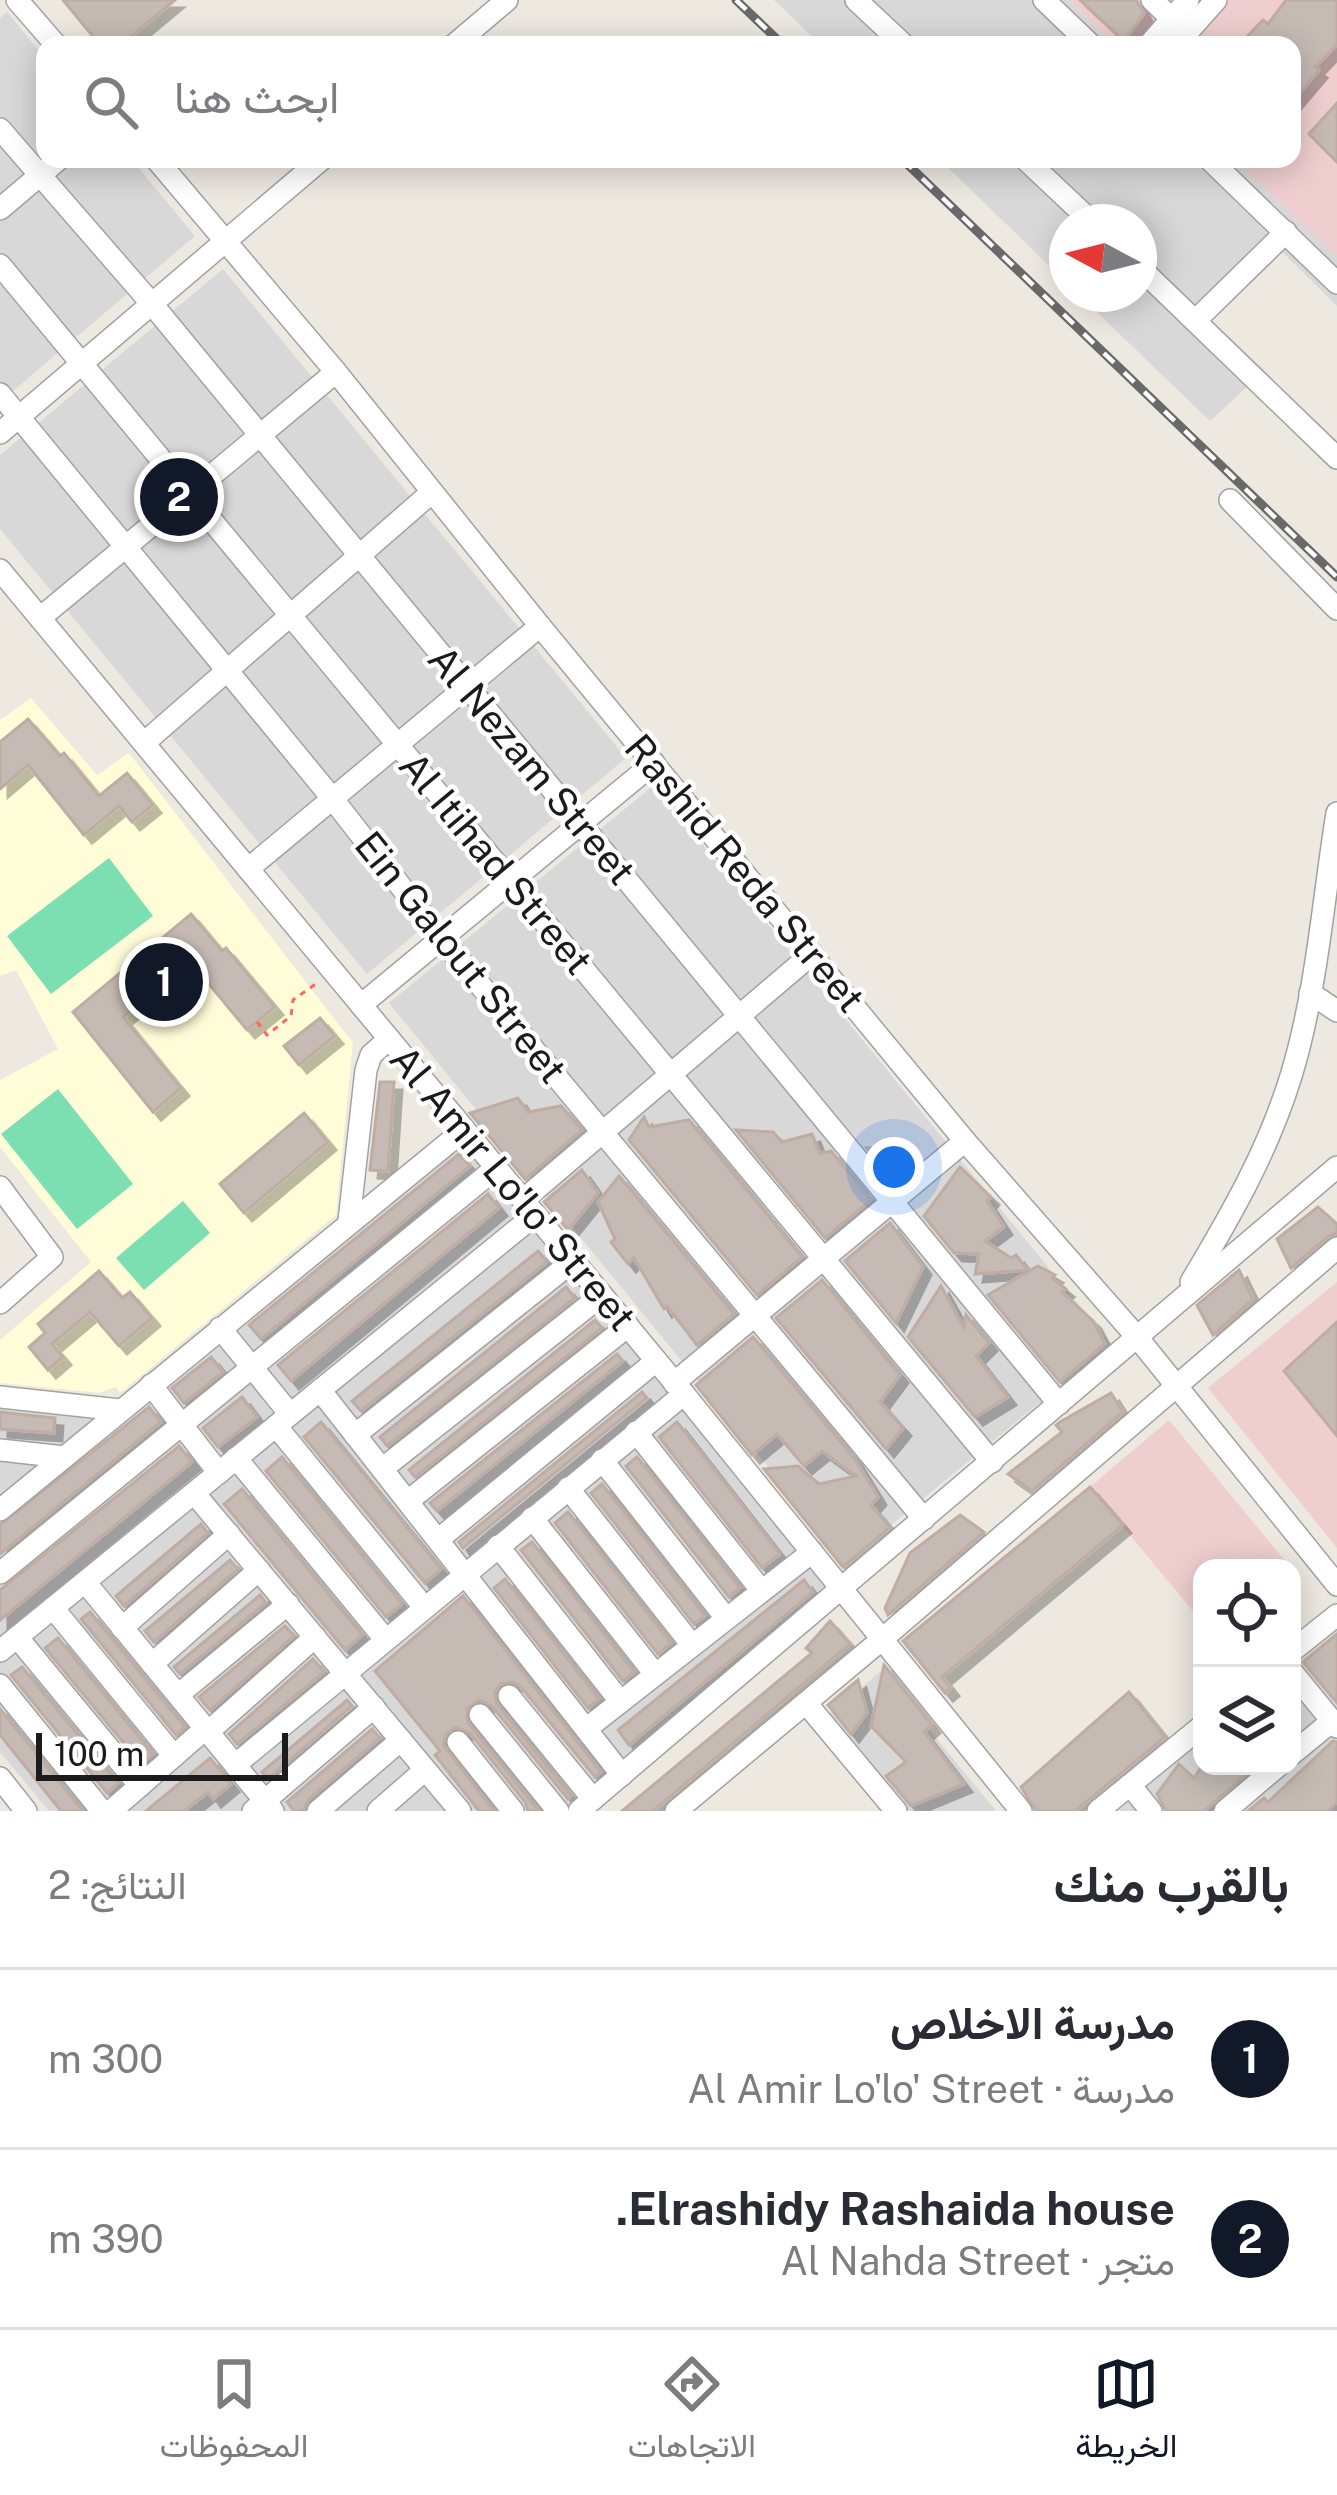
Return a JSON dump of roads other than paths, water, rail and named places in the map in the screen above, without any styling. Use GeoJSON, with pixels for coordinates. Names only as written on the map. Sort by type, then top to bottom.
{"type":"FeatureCollection","features":[{"type":"Feature","properties":{"kind":"street"},"geometry":{"type":"LineString","coordinates":[[17,0],[48,36]]}},
{"type":"Feature","properties":{"kind":"street"},"geometry":{"type":"LineString","coordinates":[[464,36],[506,0]]}},
{"type":"Feature","properties":{"kind":"street"},"geometry":{"type":"LineString","coordinates":[[856,0],[894,36]]}},
{"type":"Feature","properties":{"kind":"street"},"geometry":{"type":"LineString","coordinates":[[1044,0],[1082,36]]}},
{"type":"Feature","properties":{"kind":"street"},"geometry":{"type":"LineString","coordinates":[[1152,0],[1172,19]]}},
{"type":"Feature","properties":{"kind":"street"},"geometry":{"type":"LineString","coordinates":[[1156,36],[1188,0]]}},
{"type":"Feature","properties":{"kind":"street"},"geometry":{"type":"LineString","coordinates":[[1184,36],[1216,0]]}},
{"type":"Feature","properties":{"kind":"street","name":"Al Nezam Street"},"geometry":{"type":"LineString","coordinates":[[0,129],[152,304],[1059,1404]]}},
{"type":"Feature","properties":{"kind":"street"},"geometry":{"type":"LineString","coordinates":[[0,208],[49,168]]}},
{"type":"Feature","properties":{"kind":"street","name":"Rashid Reda Street"},"geometry":{"type":"LineString","coordinates":[[164,168],[965,1141],[1137,1337],[1337,1585]]}},
{"type":"Feature","properties":{"kind":"street"},"geometry":{"type":"LineString","coordinates":[[0,433],[311,168]]}},
{"type":"Feature","properties":{"kind":"street"},"geometry":{"type":"LineString","coordinates":[[1035,168],[1073,204]]}},
{"type":"Feature","properties":{"kind":"street"},"geometry":{"type":"LineString","coordinates":[[1219,168],[1337,283]]}},
{"type":"Feature","properties":{"kind":"street"},"geometry":{"type":"LineString","coordinates":[[1196,320],[1286,232]]}},
{"type":"Feature","properties":{"kind":"street","name":"Al Itihad Street"},"geometry":{"type":"LineString","coordinates":[[0,265],[992,1462]]}},
{"type":"Feature","properties":{"kind":"street"},"geometry":{"type":"LineString","coordinates":[[1157,284],[1337,458]]}},
{"type":"Feature","properties":{"kind":"street"},"geometry":{"type":"LineString","coordinates":[[40,618],[336,372]]}},
{"type":"Feature","properties":{"kind":"street","name":"Ein Galout Street"},"geometry":{"type":"LineString","coordinates":[[0,394],[332,797],[441,938],[924,1519]]}},
{"type":"Feature","properties":{"kind":"street"},"geometry":{"type":"LineString","coordinates":[[144,743],[431,493]]}},
{"type":"Feature","properties":{"kind":"street"},"geometry":{"type":"LineString","coordinates":[[1230,500],[1337,609]]}},
{"type":"Feature","properties":{"kind":"street","name":"Al Amir Lo'lo' Street"},"geometry":{"type":"LineString","coordinates":[[0,570],[679,1388],[1022,1811]]}},
{"type":"Feature","properties":{"kind":"street"},"geometry":{"type":"LineString","coordinates":[[248,869],[540,626]]}},
{"type":"Feature","properties":{"kind":"street"},"geometry":{"type":"LineString","coordinates":[[361,1005],[655,764]]}},
{"type":"Feature","properties":{"kind":"street"},"geometry":{"type":"LineString","coordinates":[[1181,1298],[1225,1228],[1263,1153],[1292,1075],[1310,993],[1337,813]]}},
{"type":"Feature","properties":{"kind":"street"},"geometry":{"type":"LineString","coordinates":[[140,1786],[8,1644],[320,1390],[529,1208],[603,1130],[812,954]]}},
{"type":"Feature","properties":{"kind":"street"},"geometry":{"type":"LineString","coordinates":[[1310,993],[1337,1011]]}},
{"type":"Feature","properties":{"kind":"street"},"geometry":{"type":"LineString","coordinates":[[350,1221],[366,1070],[371,1055],[389,1039]]}},
{"type":"Feature","properties":{"kind":"street"},"geometry":{"type":"LineString","coordinates":[[3,1505],[464,1130]]}},
{"type":"Feature","properties":{"kind":"street"},"geometry":{"type":"LineString","coordinates":[[235,1765],[636,1432],[756,1313],[965,1141]]}},
{"type":"Feature","properties":{"kind":"street"},"geometry":{"type":"LineString","coordinates":[[509,1696],[586,1805],[1337,1166]]}},
{"type":"Feature","properties":{"kind":"street"},"geometry":{"type":"LineString","coordinates":[[0,1573],[496,1168]]}},
{"type":"Feature","properties":{"kind":"street"},"geometry":{"type":"LineString","coordinates":[[0,1187],[52,1257],[0,1303]]}},
{"type":"Feature","properties":{"kind":"street"},"geometry":{"type":"LineString","coordinates":[[676,1811],[1337,1247]]}},
{"type":"Feature","properties":{"kind":"street"},"geometry":{"type":"LineString","coordinates":[[356,1435],[573,1261]]}},
{"type":"Feature","properties":{"kind":"street"},"geometry":{"type":"LineString","coordinates":[[382,1469],[602,1295]]}},
{"type":"Feature","properties":{"kind":"street"},"geometry":{"type":"LineString","coordinates":[[408,1501],[628,1327]]}},
{"type":"Feature","properties":{"kind":"street"},"geometry":{"type":"LineString","coordinates":[[220,1328],[424,1607]]}},
{"type":"Feature","properties":{"kind":"street"},"geometry":{"type":"LineString","coordinates":[[439,1539],[656,1361]]}},
{"type":"Feature","properties":{"kind":"street"},"geometry":{"type":"LineString","coordinates":[[151,1385],[181,1424],[228,1465],[385,1640]]}},
{"type":"Feature","properties":{"kind":"street"},"geometry":{"type":"LineString","coordinates":[[320,1390],[622,1775]]}},
{"type":"Feature","properties":{"kind":"street"},"geometry":{"type":"LineString","coordinates":[[0,1397],[120,1410]]}},
{"type":"Feature","properties":{"kind":"street"},"geometry":{"type":"LineString","coordinates":[[636,1432],[761,1590]]}},
{"type":"Feature","properties":{"kind":"street"},"geometry":{"type":"LineString","coordinates":[[0,1450],[64,1457]]}},
{"type":"Feature","properties":{"kind":"street"},"geometry":{"type":"LineString","coordinates":[[602,1460],[727,1618]]}},
{"type":"Feature","properties":{"kind":"street"},"geometry":{"type":"LineString","coordinates":[[568,1488],[692,1645]]}},
{"type":"Feature","properties":{"kind":"street"},"geometry":{"type":"LineString","coordinates":[[194,1492],[454,1809]]}},
{"type":"Feature","properties":{"kind":"street"},"geometry":{"type":"LineString","coordinates":[[532,1518],[655,1674]]}},
{"type":"Feature","properties":{"kind":"street"},"geometry":{"type":"LineString","coordinates":[[122,1628],[229,1534]]}},
{"type":"Feature","properties":{"kind":"street"},"geometry":{"type":"LineString","coordinates":[[498,1546],[620,1701]]}},
{"type":"Feature","properties":{"kind":"street"},"geometry":{"type":"LineString","coordinates":[[586,1729],[812,1552]]}},
{"type":"Feature","properties":{"kind":"street"},"geometry":{"type":"LineString","coordinates":[[152,1664],[259,1570]]}},
{"type":"Feature","properties":{"kind":"street"},"geometry":{"type":"LineString","coordinates":[[85,1582],[235,1765],[263,1808],[374,1707]]}},
{"type":"Feature","properties":{"kind":"street"},"geometry":{"type":"LineString","coordinates":[[178,1696],[287,1604]]}},
{"type":"Feature","properties":{"kind":"street"},"geometry":{"type":"LineString","coordinates":[[53,1608],[174,1756]]}},
{"type":"Feature","properties":{"kind":"street"},"geometry":{"type":"LineString","coordinates":[[1301,1644],[1337,1615]]}},
{"type":"Feature","properties":{"kind":"street"},"geometry":{"type":"LineString","coordinates":[[0,1685],[106,1811],[315,1637]]}},
{"type":"Feature","properties":{"kind":"street"},"geometry":{"type":"LineString","coordinates":[[1301,1683],[1335,1724],[1301,1748]]}},
{"type":"Feature","properties":{"kind":"street"},"geometry":{"type":"LineString","coordinates":[[806,1703],[896,1811]]}},
{"type":"Feature","properties":{"kind":"street"},"geometry":{"type":"LineString","coordinates":[[480,1715],[558,1811]]}},
{"type":"Feature","properties":{"kind":"street"},"geometry":{"type":"LineString","coordinates":[[1099,1811],[1193,1733]]}},
{"type":"Feature","properties":{"kind":"street"},"geometry":{"type":"LineString","coordinates":[[318,1811],[400,1740]]}},
{"type":"Feature","properties":{"kind":"street"},"geometry":{"type":"LineString","coordinates":[[458,1742],[513,1811]]}},
{"type":"Feature","properties":{"kind":"street"},"geometry":{"type":"LineString","coordinates":[[378,1811],[425,1769]]}},
{"type":"Feature","properties":{"kind":"street"},"geometry":{"type":"LineString","coordinates":[[1225,1811],[1267,1775]]}},
{"type":"Feature","properties":{"kind":"street"},"geometry":{"type":"LineString","coordinates":[[0,1778],[26,1811]]}},
{"type":"Feature","properties":{"kind":"street"},"geometry":{"type":"LineString","coordinates":[[1130,1785],[1150,1811]]}},
{"type":"Feature","properties":{"kind":"railway"},"geometry":{"type":"LineString","coordinates":[[736,0],[774,36]]}},
{"type":"Feature","properties":{"kind":"railway"},"geometry":{"type":"LineString","coordinates":[[911,168],[1337,577]]}},
{"type":"Feature","properties":{"kind":"place","name":"Elrashidy Rashaida house."},"geometry":{"type":"Point","coordinates":[179,497]}},
{"type":"Feature","properties":{"kind":"place","name":"مدرسة الاخلاص"},"geometry":{"type":"Point","coordinates":[164,982]}}]}
